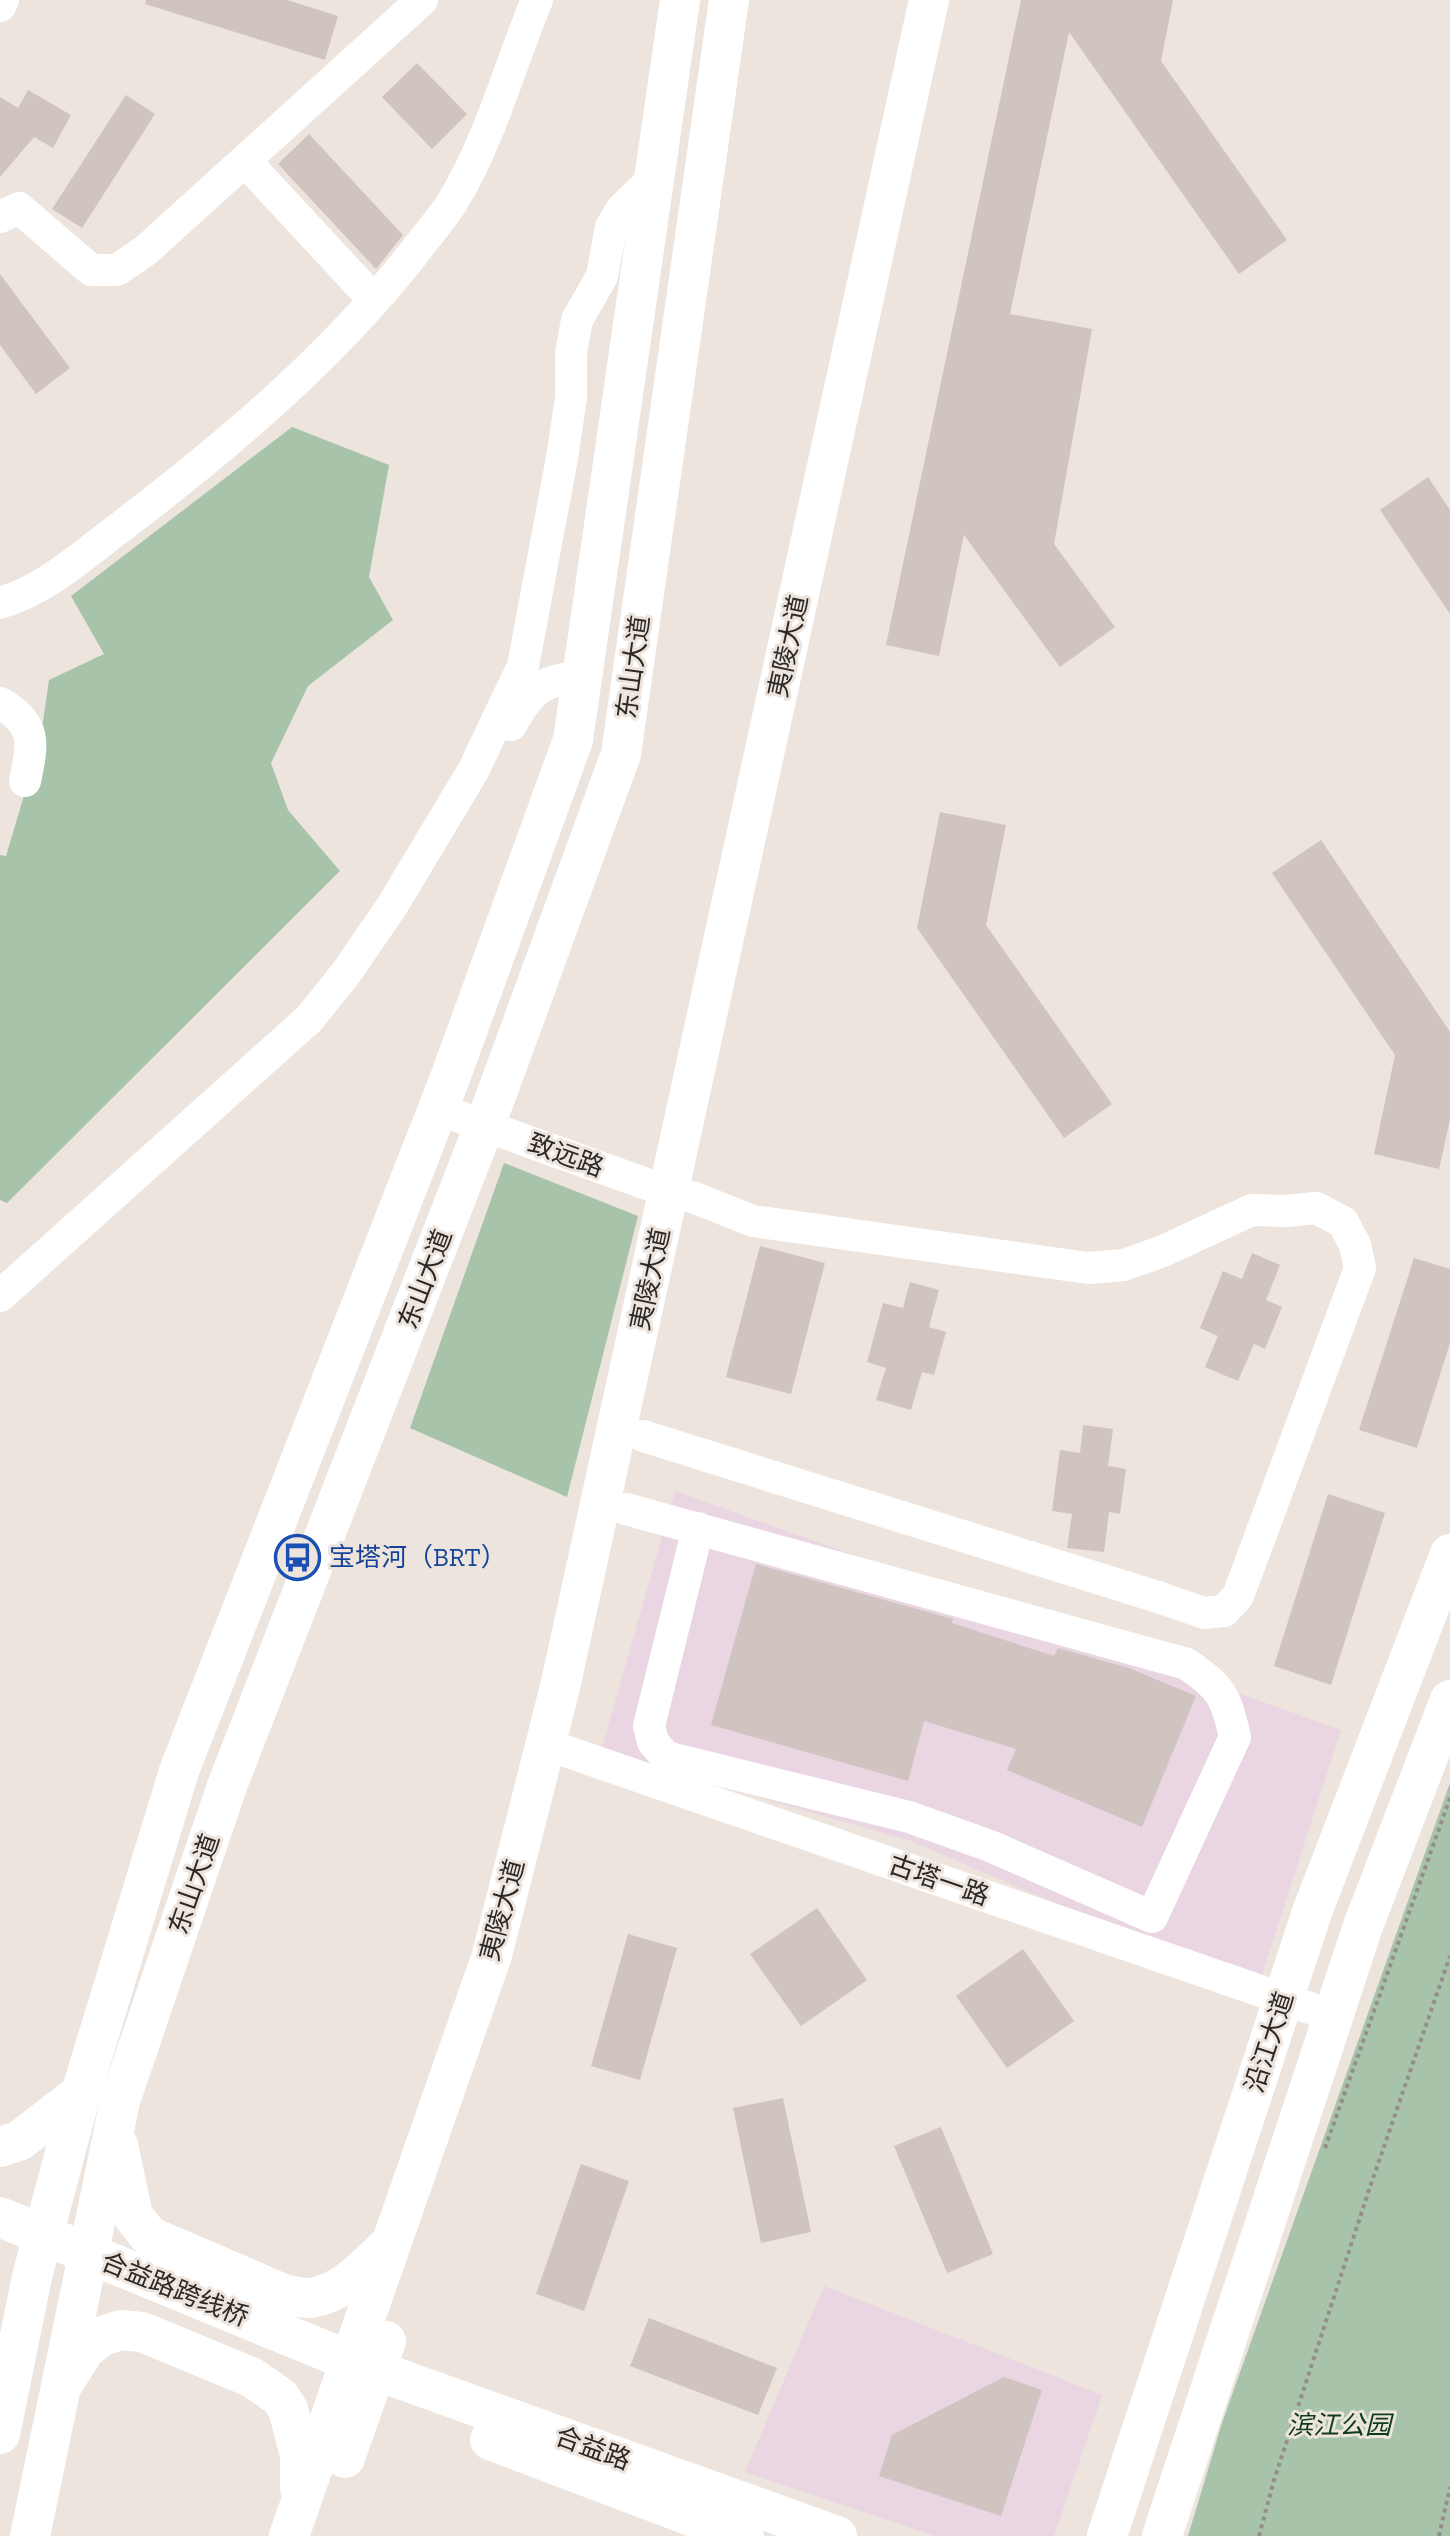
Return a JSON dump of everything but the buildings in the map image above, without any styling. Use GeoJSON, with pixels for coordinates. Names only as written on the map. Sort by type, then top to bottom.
{"type":"FeatureCollection","features":[{"type":"Feature","properties":{"kind":"main road","name":"东山大道"},"geometry":{"type":"LineString","coordinates":[[0,2434],[32,2277],[81,2093],[179,1771],[438,1109],[573,740],[680,0]]}},
{"type":"Feature","properties":{"kind":"main road","name":"东山大道"},"geometry":{"type":"LineString","coordinates":[[30,2536],[120,2101],[227,1786],[485,1126],[621,754],[729,0]]}},
{"type":"Feature","properties":{"kind":"main road","name":"夷陵大道"},"geometry":{"type":"LineString","coordinates":[[359,2377],[391,2243],[492,1955],[558,1749],[626,1509],[643,1436],[682,1195],[929,0]]}},
{"type":"Feature","properties":{"kind":"main road","name":"夷陵大道"},"geometry":{"type":"LineString","coordinates":[[303,2526],[517,1963],[558,1749],[956,0]]}},
{"type":"Feature","properties":{"kind":"main road","name":"沿江大道"},"geometry":{"type":"LineString","coordinates":[[1107,2536],[1312,1912],[1450,1554]]}},
{"type":"Feature","properties":{"kind":"main road","name":"沿江大道"},"geometry":{"type":"LineString","coordinates":[[1162,2536],[1363,1926],[1450,1700]]}},
{"type":"Feature","properties":{"kind":"main road"},"geometry":{"type":"LineString","coordinates":[[0,2147],[19,2141],[81,2093]]}},
{"type":"Feature","properties":{"kind":"main road"},"geometry":{"type":"LineString","coordinates":[[120,2101],[117,2152],[133,2216],[149,2236],[286,2295],[310,2298],[353,2279],[391,2243]]}},
{"type":"Feature","properties":{"kind":"main road","name":"合益路跨线桥"},"geometry":{"type":"LineString","coordinates":[[0,2217],[359,2377]]}},
{"type":"Feature","properties":{"kind":"main road","name":"合益路跨线桥"},"geometry":{"type":"LineString","coordinates":[[0,2245],[359,2377]]}},
{"type":"Feature","properties":{"kind":"main road"},"geometry":{"type":"LineString","coordinates":[[0,2323],[13,2370]]}},
{"type":"Feature","properties":{"kind":"main road"},"geometry":{"type":"LineString","coordinates":[[61,2388],[85,2349],[102,2336],[121,2330],[142,2332],[251,2377],[280,2397],[288,2409],[300,2455],[303,2526]]}},
{"type":"Feature","properties":{"kind":"main road","name":"合益路"},"geometry":{"type":"LineString","coordinates":[[359,2377],[744,2536]]}},
{"type":"Feature","properties":{"kind":"main road","name":"合益路"},"geometry":{"type":"LineString","coordinates":[[359,2377],[837,2536]]}},
{"type":"Feature","properties":{"kind":"street"},"geometry":{"type":"LineString","coordinates":[[0,6],[3,0]]}},
{"type":"Feature","properties":{"kind":"street"},"geometry":{"type":"LineString","coordinates":[[0,217],[19,208],[91,270],[117,270],[145,251],[422,0]]}},
{"type":"Feature","properties":{"kind":"street"},"geometry":{"type":"LineString","coordinates":[[0,603],[20,597],[63,572],[177,484],[325,353],[374,300],[452,202],[490,129],[517,46],[537,0]]}},
{"type":"Feature","properties":{"kind":"street"},"geometry":{"type":"LineString","coordinates":[[245,161],[374,300]]}},
{"type":"Feature","properties":{"kind":"street"},"geometry":{"type":"LineString","coordinates":[[0,1296],[309,1019],[346,973],[392,906],[473,771],[523,666],[565,443],[571,398],[571,353],[577,320],[602,276],[611,227],[621,210],[655,177]]}},
{"type":"Feature","properties":{"kind":"street"},"geometry":{"type":"LineString","coordinates":[[490,737],[498,738],[508,732],[519,710],[539,687],[560,677],[582,678]]}},
{"type":"Feature","properties":{"kind":"street"},"geometry":{"type":"LineString","coordinates":[[0,703],[27,724],[33,747],[25,781]]}},
{"type":"Feature","properties":{"kind":"street","name":"致远路"},"geometry":{"type":"LineString","coordinates":[[438,1109],[753,1221],[1088,1268],[1124,1265],[1163,1251],[1252,1210],[1316,1208],[1343,1222],[1355,1245],[1360,1268],[1238,1596],[1224,1611],[1204,1613],[643,1436]]}},
{"type":"Feature","properties":{"kind":"street"},"geometry":{"type":"LineString","coordinates":[[826,1493],[840,1483],[865,1485],[901,1496]]}},
{"type":"Feature","properties":{"kind":"street"},"geometry":{"type":"LineString","coordinates":[[626,1509],[698,1528],[1187,1664],[1215,1684],[1228,1707],[1235,1737],[1152,1917],[990,1846],[909,1817],[666,1757],[653,1742],[649,1726],[698,1528]]}},
{"type":"Feature","properties":{"kind":"street","name":"古塔一路"},"geometry":{"type":"LineString","coordinates":[[558,1749],[1333,2016]]}},
{"type":"Feature","properties":{"kind":"path"},"geometry":{"type":"LineString","coordinates":[[1323,2154],[1450,1798]]}},
{"type":"Feature","properties":{"kind":"path"},"geometry":{"type":"LineString","coordinates":[[1259,2536],[1274,2480],[1370,2187],[1450,1956]]}},
{"type":"Feature","properties":{"kind":"path"},"geometry":{"type":"LineString","coordinates":[[1439,2536],[1450,2487]]}},
{"type":"Feature","properties":{"kind":"shaded area"},"geometry":{"type":"Polygon","coordinates":[[[675,1491],[1341,1730],[1257,1990],[911,1841],[601,1752],[675,1491]]]}},
{"type":"Feature","properties":{"kind":"shaded area"},"geometry":{"type":"Polygon","coordinates":[[[824,2286],[1102,2395],[1054,2536],[935,2536],[745,2472],[824,2286]]]}},
{"type":"Feature","properties":{"kind":"green space"},"geometry":{"type":"Polygon","coordinates":[[[292,427],[389,465],[369,577],[393,620],[308,686],[271,763],[288,810],[340,871],[7,1203],[0,1200],[0,855],[6,856],[40,742],[49,680],[104,654],[71,596],[292,427]]]}},
{"type":"Feature","properties":{"kind":"green space"},"geometry":{"type":"Polygon","coordinates":[[[504,1163],[638,1216],[567,1497],[410,1428],[504,1163]]]}},
{"type":"Feature","properties":{"kind":"green space","name":"滨江公园"},"geometry":{"type":"Polygon","coordinates":[[[1450,1783],[1450,2536],[1188,2536],[1222,2423],[1450,1783]]]}},
{"type":"Feature","properties":{"kind":"place","name":"宝塔河（BRT）"},"geometry":{"type":"Point","coordinates":[298,1557]}}]}
